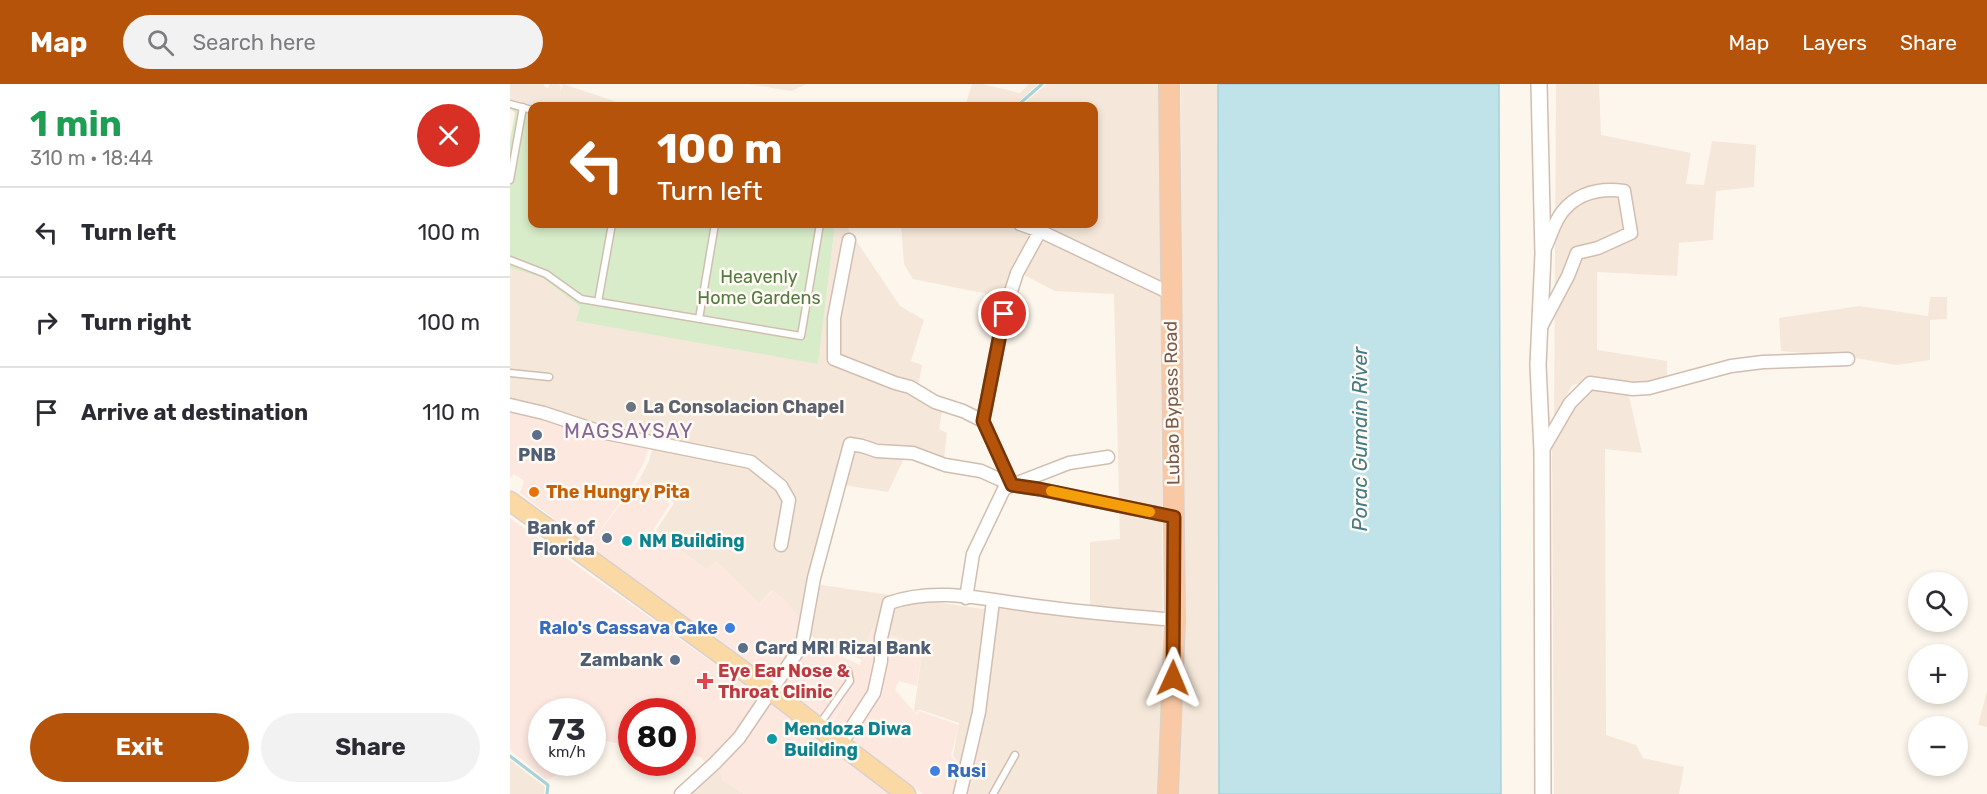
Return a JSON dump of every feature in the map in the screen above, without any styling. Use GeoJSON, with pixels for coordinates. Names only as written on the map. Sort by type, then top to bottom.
{"type":"FeatureCollection","features":[{"type":"Feature","properties":{"kind":"highway","name":"Lubao Bypass Road"},"geometry":{"type":"LineString","coordinates":[[1168,794],[1174,620],[1169,84]]}},
{"type":"Feature","properties":{"kind":"main road"},"geometry":{"type":"LineString","coordinates":[[510,501],[771,691],[906,794]]}},
{"type":"Feature","properties":{"kind":"street"},"geometry":{"type":"LineString","coordinates":[[1539,84],[1543,254],[1538,365],[1542,451],[1543,794]]}},
{"type":"Feature","properties":{"kind":"street"},"geometry":{"type":"LineString","coordinates":[[1540,328],[1568,276],[1577,253],[1598,248],[1631,233],[1624,192],[1606,189],[1584,194],[1562,212],[1543,254]]}},
{"type":"Feature","properties":{"kind":"street"},"geometry":{"type":"LineString","coordinates":[[1031,228],[1170,293]]}},
{"type":"Feature","properties":{"kind":"street"},"geometry":{"type":"LineString","coordinates":[[1012,485],[983,421],[1004,314],[1017,273],[1040,231]]}},
{"type":"Feature","properties":{"kind":"street"},"geometry":{"type":"LineString","coordinates":[[849,240],[834,318],[834,359],[910,387],[935,402],[963,411],[983,421]]}},
{"type":"Feature","properties":{"kind":"street"},"geometry":{"type":"LineString","coordinates":[[1542,451],[1570,403],[1590,383],[1633,389],[1649,388],[1731,366],[1763,362],[1848,359]]}},
{"type":"Feature","properties":{"kind":"street"},"geometry":{"type":"LineString","coordinates":[[510,405],[544,413],[601,432],[751,462],[781,486],[789,500],[781,545]]}},
{"type":"Feature","properties":{"kind":"street"},"geometry":{"type":"LineString","coordinates":[[681,794],[716,763],[739,738],[802,645],[814,578],[850,444],[877,451],[913,453],[945,465],[981,471],[1012,485],[1174,517]]}},
{"type":"Feature","properties":{"kind":"street"},"geometry":{"type":"LineString","coordinates":[[966,598],[974,554],[1004,489],[1069,463],[1108,457]]}},
{"type":"Feature","properties":{"kind":"street"},"geometry":{"type":"LineString","coordinates":[[841,744],[874,693],[881,661],[881,638],[890,603],[902,598],[931,594],[1174,620]]}},
{"type":"Feature","properties":{"kind":"street"},"geometry":{"type":"LineString","coordinates":[[960,794],[979,712],[993,601]]}},
{"type":"Feature","properties":{"kind":"lane"},"geometry":{"type":"LineString","coordinates":[[510,104],[528,109]]}},
{"type":"Feature","properties":{"kind":"lane"},"geometry":{"type":"LineString","coordinates":[[510,180],[523,107]]}},
{"type":"Feature","properties":{"kind":"lane"},"geometry":{"type":"LineString","coordinates":[[598,302],[611,228]]}},
{"type":"Feature","properties":{"kind":"lane"},"geometry":{"type":"LineString","coordinates":[[699,319],[714,228]]}},
{"type":"Feature","properties":{"kind":"lane"},"geometry":{"type":"LineString","coordinates":[[510,260],[546,274],[581,299],[801,336],[819,228]]}},
{"type":"Feature","properties":{"kind":"lane"},"geometry":{"type":"LineString","coordinates":[[510,373],[549,377]]}},
{"type":"Feature","properties":{"kind":"lane"},"geometry":{"type":"LineString","coordinates":[[818,727],[850,681],[848,671],[842,667]]}},
{"type":"Feature","properties":{"kind":"lane"},"geometry":{"type":"LineString","coordinates":[[993,794],[1015,755]]}},
{"type":"Feature","properties":{"kind":"shaded area"},"geometry":{"type":"Polygon","coordinates":[[[510,84],[544,84],[548,88],[550,84],[558,84],[561,85],[560,92],[563,84],[617,102],[528,102],[528,104],[510,100],[510,84]]]}},
{"type":"Feature","properties":{"kind":"shaded area"},"geometry":{"type":"Polygon","coordinates":[[[748,84],[807,84],[791,91],[748,84]]]}},
{"type":"Feature","properties":{"kind":"shaded area"},"geometry":{"type":"Polygon","coordinates":[[[972,84],[983,84],[1020,93],[1029,84],[1038,84],[1018,102],[966,102],[972,84]]]}},
{"type":"Feature","properties":{"kind":"shaded area"},"geometry":{"type":"Polygon","coordinates":[[[1047,84],[1160,84],[1163,709],[1160,794],[956,794],[960,765],[953,756],[959,723],[921,710],[917,713],[914,711],[923,646],[872,629],[862,660],[802,632],[772,590],[759,604],[717,562],[706,569],[655,532],[674,503],[640,478],[654,445],[510,404],[510,268],[543,278],[580,307],[577,321],[818,363],[835,228],[848,228],[900,306],[924,320],[911,361],[922,365],[916,399],[943,407],[939,429],[947,433],[944,458],[908,450],[888,492],[837,484],[809,583],[989,610],[991,594],[1090,607],[1090,542],[1120,539],[1114,294],[1055,291],[1020,273],[1003,297],[913,279],[904,264],[901,228],[1098,228],[1098,102],[1026,102],[1047,84]]]}},
{"type":"Feature","properties":{"kind":"shaded area"},"geometry":{"type":"Polygon","coordinates":[[[1181,84],[1218,84],[1219,794],[1176,794],[1182,619],[1181,84]]]}},
{"type":"Feature","properties":{"kind":"shaded area"},"geometry":{"type":"Polygon","coordinates":[[[1556,84],[1599,84],[1601,135],[1691,153],[1686,184],[1704,185],[1712,141],[1756,145],[1754,187],[1716,191],[1713,240],[1679,243],[1677,276],[1597,272],[1597,350],[1667,361],[1667,380],[1649,385],[1590,381],[1572,385],[1554,421],[1556,84]]]}},
{"type":"Feature","properties":{"kind":"shaded area"},"geometry":{"type":"Polygon","coordinates":[[[1930,297],[1947,297],[1947,319],[1930,320],[1930,360],[1896,365],[1850,357],[1781,351],[1779,318],[1859,306],[1928,316],[1930,297]]]}},
{"type":"Feature","properties":{"kind":"shaded area"},"geometry":{"type":"Polygon","coordinates":[[[1592,389],[1629,396],[1642,453],[1605,449],[1606,735],[1636,745],[1643,758],[1684,767],[1679,794],[1554,794],[1552,443],[1576,392],[1592,389]]]}},
{"type":"Feature","properties":{"kind":"shaded area"},"geometry":{"type":"Polygon","coordinates":[[[510,406],[649,446],[645,460],[630,489],[587,548],[520,493],[524,481],[514,474],[510,478],[510,406]]]}},
{"type":"Feature","properties":{"kind":"shaded area"},"geometry":{"type":"Polygon","coordinates":[[[640,478],[670,504],[653,530],[706,569],[717,562],[759,604],[773,590],[803,621],[803,638],[860,665],[872,629],[923,646],[917,686],[899,681],[895,690],[917,715],[919,711],[959,725],[951,756],[960,765],[956,794],[923,794],[831,725],[852,690],[830,724],[647,592],[589,546],[640,478]]]}},
{"type":"Feature","properties":{"kind":"shaded area"},"geometry":{"type":"Polygon","coordinates":[[[510,518],[764,699],[736,736],[707,766],[701,757],[696,756],[696,698],[618,698],[618,743],[606,741],[606,698],[528,698],[528,765],[510,750],[510,518]]]}},
{"type":"Feature","properties":{"kind":"shaded area"},"geometry":{"type":"Polygon","coordinates":[[[1987,691],[1987,727],[1978,725],[1987,691]]]}},
{"type":"Feature","properties":{"kind":"shaded area"},"geometry":{"type":"Polygon","coordinates":[[[771,701],[891,794],[744,794],[723,780],[718,766],[771,701]]]}},
{"type":"Feature","properties":{"kind":"shaded area"},"geometry":{"type":"Polygon","coordinates":[[[510,760],[545,787],[544,794],[510,794],[510,760]]]}},
{"type":"Feature","properties":{"kind":"shaded area"},"geometry":{"type":"Polygon","coordinates":[[[718,766],[723,780],[744,794],[686,794],[718,766]]]}},
{"type":"Feature","properties":{"kind":"shaded area"},"geometry":{"type":"Polygon","coordinates":[[[541,776],[555,776],[550,779],[541,776]]]}},
{"type":"Feature","properties":{"kind":"green space","name":"Heavenly Home Gardens"},"geometry":{"type":"Polygon","coordinates":[[[510,100],[528,104],[528,228],[835,228],[818,364],[576,321],[580,307],[543,278],[510,268],[510,141],[515,113],[510,108],[510,100]]]}},
{"type":"Feature","properties":{"kind":"water","name":"Porac Gumain River"},"geometry":{"type":"Polygon","coordinates":[[[1218,84],[1499,84],[1501,794],[1219,794],[1218,84]]]}},
{"type":"Feature","properties":{"kind":"waterway"},"geometry":{"type":"LineString","coordinates":[[1022,102],[1042,84]]}},
{"type":"Feature","properties":{"kind":"waterway"},"geometry":{"type":"LineString","coordinates":[[510,756],[548,785],[547,794]]}},
{"type":"Feature","properties":{"kind":"slow traffic"},"geometry":{"type":"LineString","coordinates":[[1051,491],[1150,512]]}},
{"type":"Feature","properties":{"kind":"place","name":"La Consolacion Chapel"},"geometry":{"type":"Point","coordinates":[631,407]}},
{"type":"Feature","properties":{"kind":"place","name":"PNB"},"geometry":{"type":"Point","coordinates":[537,435]}},
{"type":"Feature","properties":{"kind":"place","name":"The Hungry Pita"},"geometry":{"type":"Point","coordinates":[534,492]}},
{"type":"Feature","properties":{"kind":"place","name":"Bank of Florida"},"geometry":{"type":"Point","coordinates":[607,538]}},
{"type":"Feature","properties":{"kind":"place","name":"NM Building"},"geometry":{"type":"Point","coordinates":[627,541]}},
{"type":"Feature","properties":{"kind":"place","name":"Ralo's Cassava Cake"},"geometry":{"type":"Point","coordinates":[730,628]}},
{"type":"Feature","properties":{"kind":"place","name":"Card MRI Rizal Bank"},"geometry":{"type":"Point","coordinates":[743,648]}},
{"type":"Feature","properties":{"kind":"place","name":"Zambank"},"geometry":{"type":"Point","coordinates":[675,660]}},
{"type":"Feature","properties":{"kind":"place","name":"Eye Ear Nose & Throat Clinic"},"geometry":{"type":"Point","coordinates":[705,681]}},
{"type":"Feature","properties":{"kind":"place","name":"Mendoza Diwa Building"},"geometry":{"type":"Point","coordinates":[772,739]}},
{"type":"Feature","properties":{"kind":"place","name":"Rusi"},"geometry":{"type":"Point","coordinates":[935,771]}},
{"type":"Feature","properties":{"kind":"district","name":"MAGSAYSAY"},"geometry":{"type":"Point","coordinates":[629,431]}},
{"type":"Feature","properties":{"kind":"route"},"geometry":{"type":"LineString","coordinates":[[1004,314],[983,421],[1012,485],[1174,517],[1173,678]]}}]}
